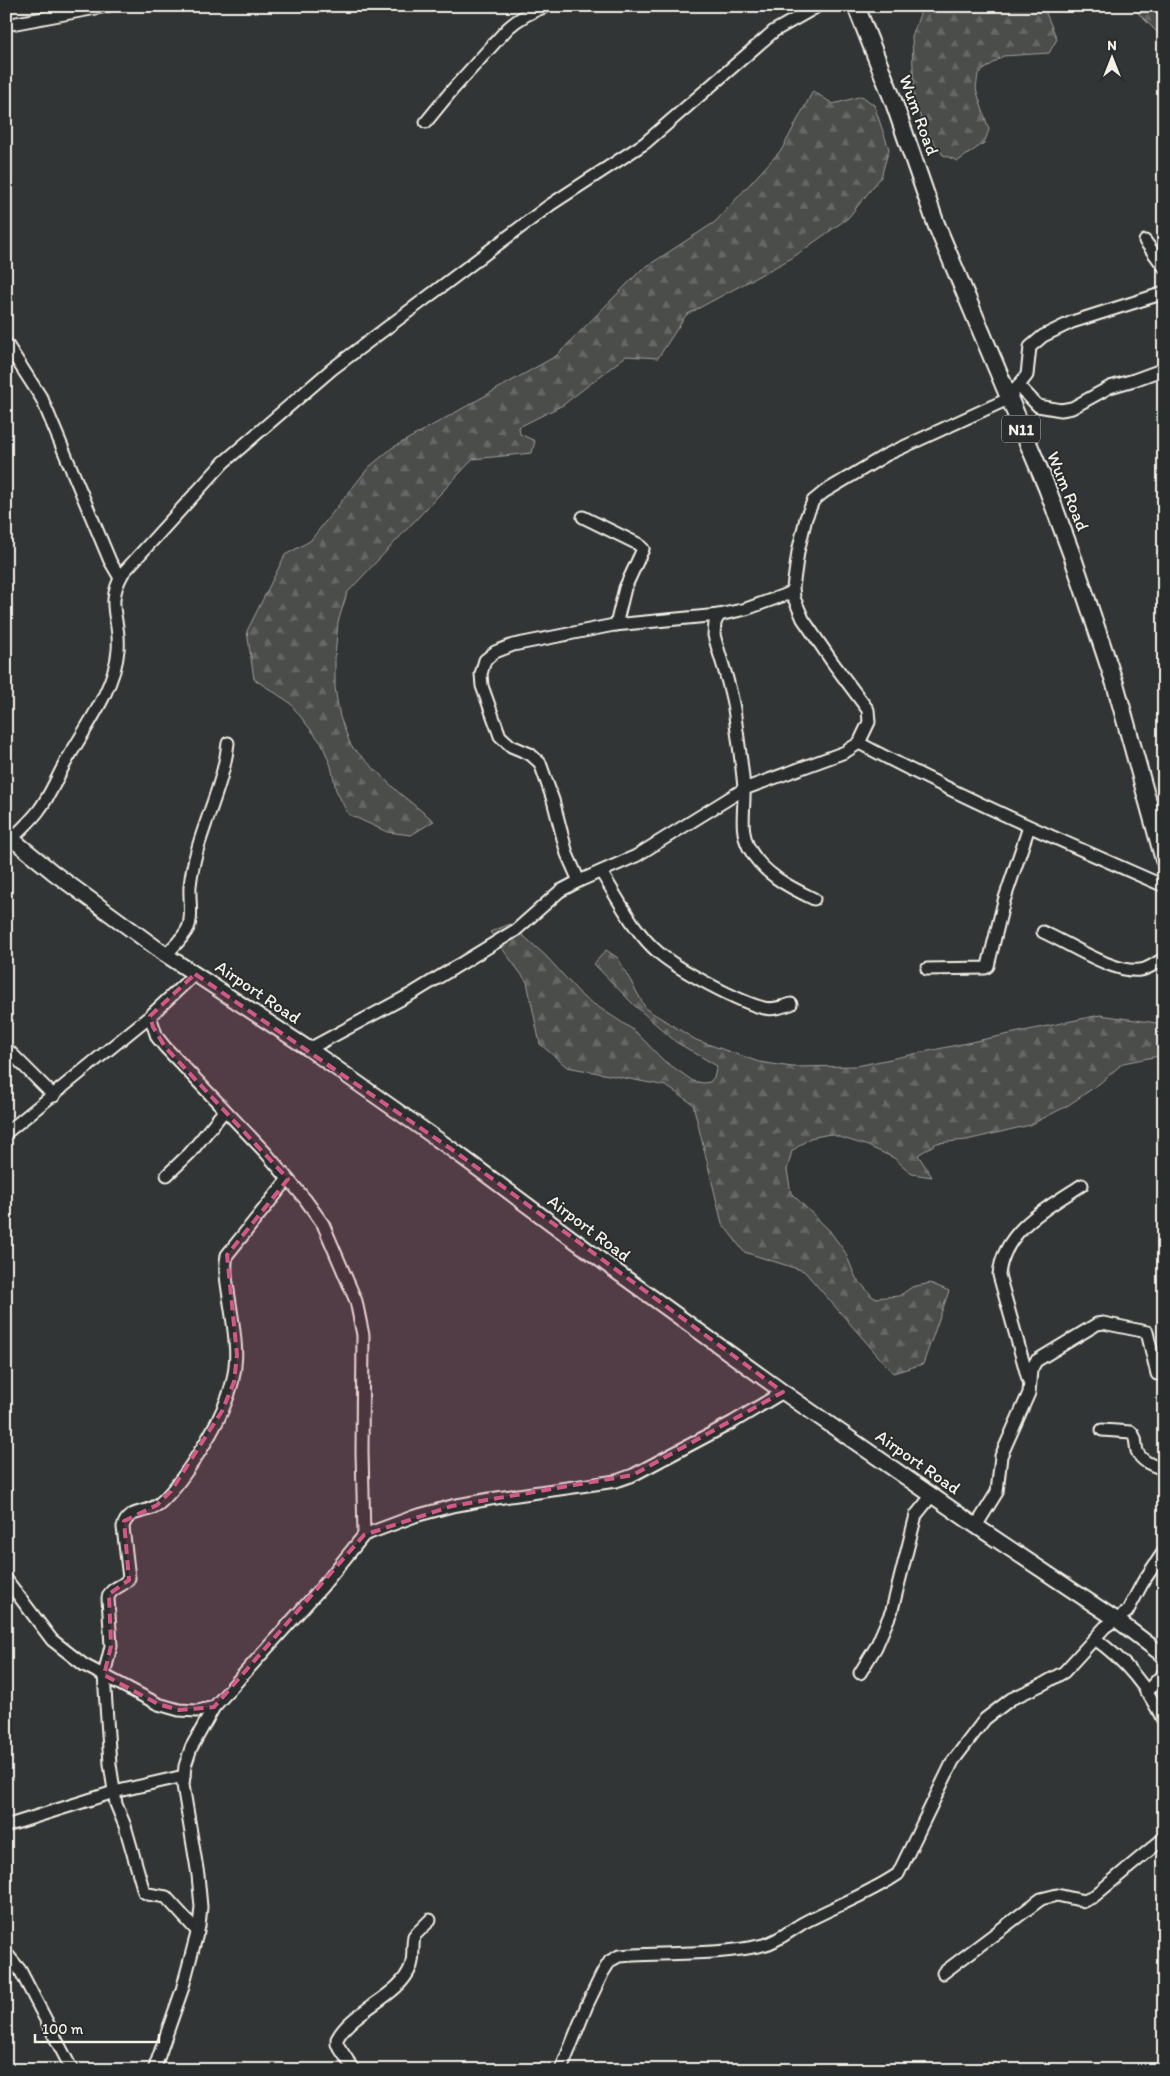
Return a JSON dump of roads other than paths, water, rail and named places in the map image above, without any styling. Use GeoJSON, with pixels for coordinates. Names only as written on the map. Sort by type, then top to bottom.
{"type":"FeatureCollection","features":[{"type":"Feature","properties":{"kind":"highway","name":"Wum Road"},"geometry":{"type":"LineString","coordinates":[[856,6],[894,100],[936,224],[1047,488],[1098,630],[1164,860]]}},
{"type":"Feature","properties":{"kind":"main road","name":"Airport Road"},"geometry":{"type":"LineString","coordinates":[[9,836],[54,873],[166,955],[309,1049],[457,1153],[783,1392],[976,1526],[1117,1620],[1158,1649],[1164,1656]]}},
{"type":"Feature","properties":{"kind":"street"},"geometry":{"type":"LineString","coordinates":[[6,25],[107,6]]}},
{"type":"Feature","properties":{"kind":"street"},"geometry":{"type":"LineString","coordinates":[[426,122],[508,28],[517,20],[547,6]]}},
{"type":"Feature","properties":{"kind":"street"},"geometry":{"type":"LineString","coordinates":[[782,6],[817,6]]}},
{"type":"Feature","properties":{"kind":"street"},"geometry":{"type":"LineString","coordinates":[[9,836],[38,812],[51,792],[98,708],[115,669],[118,650],[113,595],[120,578],[224,462],[332,369],[550,205],[645,143],[774,31],[817,6]]}},
{"type":"Feature","properties":{"kind":"street"},"geometry":{"type":"LineString","coordinates":[[1145,241],[1164,268]]}},
{"type":"Feature","properties":{"kind":"street"},"geometry":{"type":"LineString","coordinates":[[309,1049],[413,993],[516,930],[560,891],[636,856],[744,789],[761,781],[845,752],[859,743],[869,722],[868,710],[803,619],[796,607],[793,592],[798,552],[806,518],[813,501],[824,492],[886,455],[1008,399],[1028,375],[1028,353],[1034,342],[1091,314],[1164,292]]}},
{"type":"Feature","properties":{"kind":"street"},"geometry":{"type":"LineString","coordinates":[[6,343],[42,399],[110,561],[120,578]]}},
{"type":"Feature","properties":{"kind":"street"},"geometry":{"type":"LineString","coordinates":[[1019,386],[1038,406],[1061,410],[1072,408],[1099,391],[1164,369]]}},
{"type":"Feature","properties":{"kind":"street"},"geometry":{"type":"LineString","coordinates":[[583,517],[638,544],[643,549],[625,588],[616,625]]}},
{"type":"Feature","properties":{"kind":"street"},"geometry":{"type":"LineString","coordinates":[[579,881],[567,854],[553,800],[540,763],[530,754],[511,746],[500,736],[482,686],[481,674],[486,660],[490,655],[513,645],[616,625],[719,614],[746,609],[793,592]]}},
{"type":"Feature","properties":{"kind":"street"},"geometry":{"type":"LineString","coordinates":[[719,614],[715,623],[714,635],[735,714],[744,789],[742,824],[748,846],[754,856],[771,875],[790,888],[814,899]]}},
{"type":"Feature","properties":{"kind":"street"},"geometry":{"type":"LineString","coordinates":[[166,955],[188,928],[190,886],[194,861],[205,822],[222,779],[228,743]]}},
{"type":"Feature","properties":{"kind":"street"},"geometry":{"type":"LineString","coordinates":[[859,743],[923,777],[1029,827],[1164,886]]}},
{"type":"Feature","properties":{"kind":"street"},"geometry":{"type":"LineString","coordinates":[[927,969],[985,968],[988,966],[1004,901],[1029,827]]}},
{"type":"Feature","properties":{"kind":"street"},"geometry":{"type":"LineString","coordinates":[[601,872],[632,921],[660,953],[685,970],[734,996],[764,1008],[773,1009],[791,1004]]}},
{"type":"Feature","properties":{"kind":"street"},"geometry":{"type":"LineString","coordinates":[[1043,932],[1085,953],[1127,969],[1139,970],[1150,967],[1164,958]]}},
{"type":"Feature","properties":{"kind":"street"},"geometry":{"type":"LineString","coordinates":[[6,1133],[54,1096],[150,1016],[195,974]]}},
{"type":"Feature","properties":{"kind":"street"},"geometry":{"type":"LineString","coordinates":[[150,1016],[158,1036],[165,1047],[288,1178],[323,1224],[356,1301],[363,1335],[362,1452],[364,1535]]}},
{"type":"Feature","properties":{"kind":"street"},"geometry":{"type":"LineString","coordinates":[[6,1048],[54,1096]]}},
{"type":"Feature","properties":{"kind":"street"},"geometry":{"type":"LineString","coordinates":[[167,1174],[190,1153],[226,1110]]}},
{"type":"Feature","properties":{"kind":"street"},"geometry":{"type":"LineString","coordinates":[[198,1932],[166,1896],[144,1892],[125,1826],[116,1804],[110,1764],[104,1675],[112,1646],[109,1594],[129,1578],[123,1527],[124,1521],[130,1515],[158,1505],[171,1491],[197,1454],[222,1411],[234,1382],[236,1355],[225,1266],[227,1255],[288,1178]]}},
{"type":"Feature","properties":{"kind":"street"},"geometry":{"type":"LineString","coordinates":[[1030,1387],[999,1275],[1000,1262],[1010,1240],[1039,1213],[1082,1185]]}},
{"type":"Feature","properties":{"kind":"street"},"geometry":{"type":"LineString","coordinates":[[976,1526],[997,1492],[1001,1456],[1029,1394],[1031,1370],[1036,1361],[1103,1322],[1146,1331],[1157,1374]]}},
{"type":"Feature","properties":{"kind":"street"},"geometry":{"type":"LineString","coordinates":[[154,2070],[182,1990],[198,1932],[201,1907],[198,1875],[184,1802],[184,1776],[191,1748],[214,1708],[322,1587],[364,1535],[415,1516],[452,1506],[616,1481],[633,1476],[734,1422],[783,1392]]}},
{"type":"Feature","properties":{"kind":"street"},"geometry":{"type":"LineString","coordinates":[[1102,1430],[1131,1432],[1134,1435],[1137,1451],[1142,1458],[1152,1465],[1164,1469]]}},
{"type":"Feature","properties":{"kind":"street"},"geometry":{"type":"LineString","coordinates":[[860,1673],[876,1648],[892,1610],[916,1515],[932,1495]]}},
{"type":"Feature","properties":{"kind":"street"},"geometry":{"type":"LineString","coordinates":[[562,2070],[587,2005],[610,1961],[619,1956],[702,1952],[747,1948],[766,1944],[882,1885],[898,1874],[953,1761],[985,1719],[1011,1699],[1064,1672],[1105,1627],[1127,1612],[1143,1582],[1164,1551]]}},
{"type":"Feature","properties":{"kind":"street"},"geometry":{"type":"LineString","coordinates":[[6,1579],[52,1640],[84,1665],[158,1704],[179,1710],[197,1711],[214,1708]]}},
{"type":"Feature","properties":{"kind":"street"},"geometry":{"type":"LineString","coordinates":[[1095,1639],[1129,1668],[1164,1722]]}},
{"type":"Feature","properties":{"kind":"street"},"geometry":{"type":"LineString","coordinates":[[1146,1692],[1164,1673]]}},
{"type":"Feature","properties":{"kind":"street"},"geometry":{"type":"LineString","coordinates":[[6,1826],[114,1792],[184,1776]]}},
{"type":"Feature","properties":{"kind":"street"},"geometry":{"type":"LineString","coordinates":[[943,1973],[1041,1899],[1058,1895],[1084,1901],[1093,1897],[1164,1838]]}},
{"type":"Feature","properties":{"kind":"street"},"geometry":{"type":"LineString","coordinates":[[354,2070],[337,2044],[337,2039],[356,2016],[392,1990],[403,1979],[410,1968],[414,1936],[430,1920]]}},
{"type":"Feature","properties":{"kind":"street"},"geometry":{"type":"LineString","coordinates":[[6,1953],[20,1970],[72,2070]]}}]}
